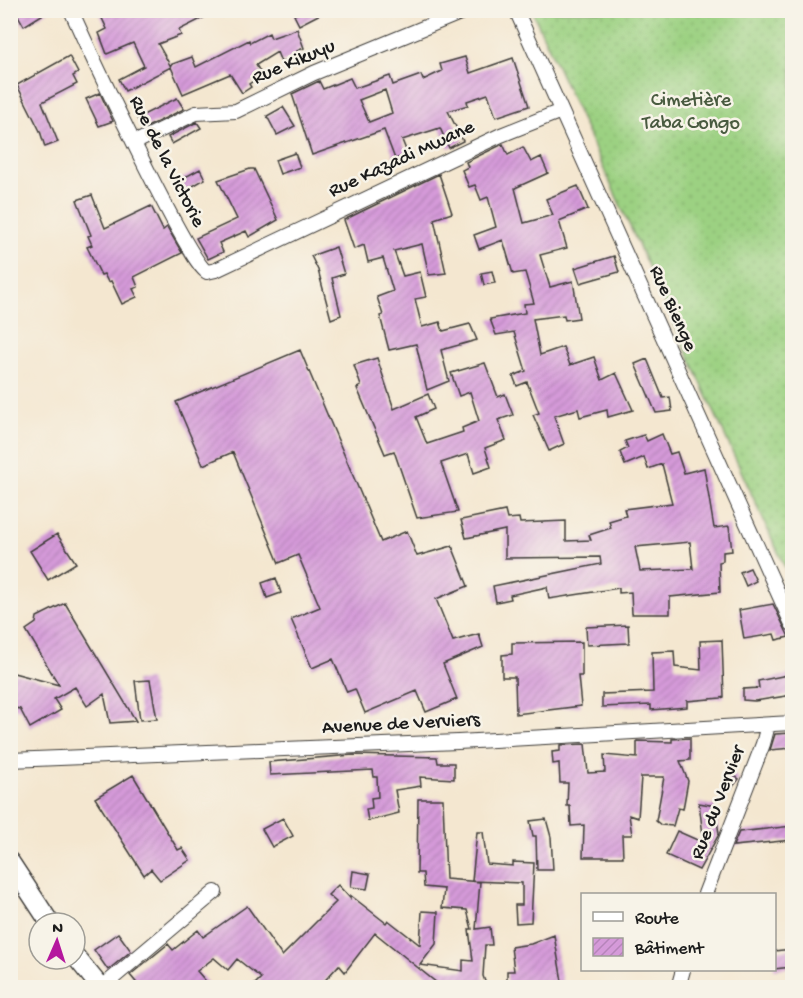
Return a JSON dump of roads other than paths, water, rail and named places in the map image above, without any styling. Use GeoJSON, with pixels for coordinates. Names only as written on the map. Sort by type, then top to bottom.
{"type":"FeatureCollection","features":[{"type":"Feature","properties":{"kind":"main road"},"geometry":{"type":"LineString","coordinates":[[10,862],[42,911]]}},
{"type":"Feature","properties":{"kind":"main road"},"geometry":{"type":"LineString","coordinates":[[87,970],[101,987]]}},
{"type":"Feature","properties":{"kind":"street","name":"Rue de la Victorie"},"geometry":{"type":"LineString","coordinates":[[71,10],[176,227],[202,271],[211,272],[261,249]]}},
{"type":"Feature","properties":{"kind":"street","name":"Rue Kikuyu"},"geometry":{"type":"LineString","coordinates":[[136,142],[196,113],[236,111],[314,73],[467,10]]}},
{"type":"Feature","properties":{"kind":"street","name":"Rue Bienge"},"geometry":{"type":"LineString","coordinates":[[516,10],[792,624]]}},
{"type":"Feature","properties":{"kind":"street","name":"Rue Kazadi Mwane"},"geometry":{"type":"LineString","coordinates":[[261,249],[501,135],[561,111]]}},
{"type":"Feature","properties":{"kind":"street","name":"Avenue de Verviers"},"geometry":{"type":"LineString","coordinates":[[10,760],[434,743],[792,723]]}},
{"type":"Feature","properties":{"kind":"street","name":"Rue du Vervier"},"geometry":{"type":"LineString","coordinates":[[705,893],[763,744],[768,725]]}},
{"type":"Feature","properties":{"kind":"street"},"geometry":{"type":"LineString","coordinates":[[101,987],[215,892]]}},
{"type":"Feature","properties":{"kind":"street"},"geometry":{"type":"LineString","coordinates":[[678,987],[682,971]]}},
{"type":"Feature","properties":{"kind":"park label","name":"Cimetière Taba Congo"},"geometry":{"type":"Point","coordinates":[691,112]}}]}
